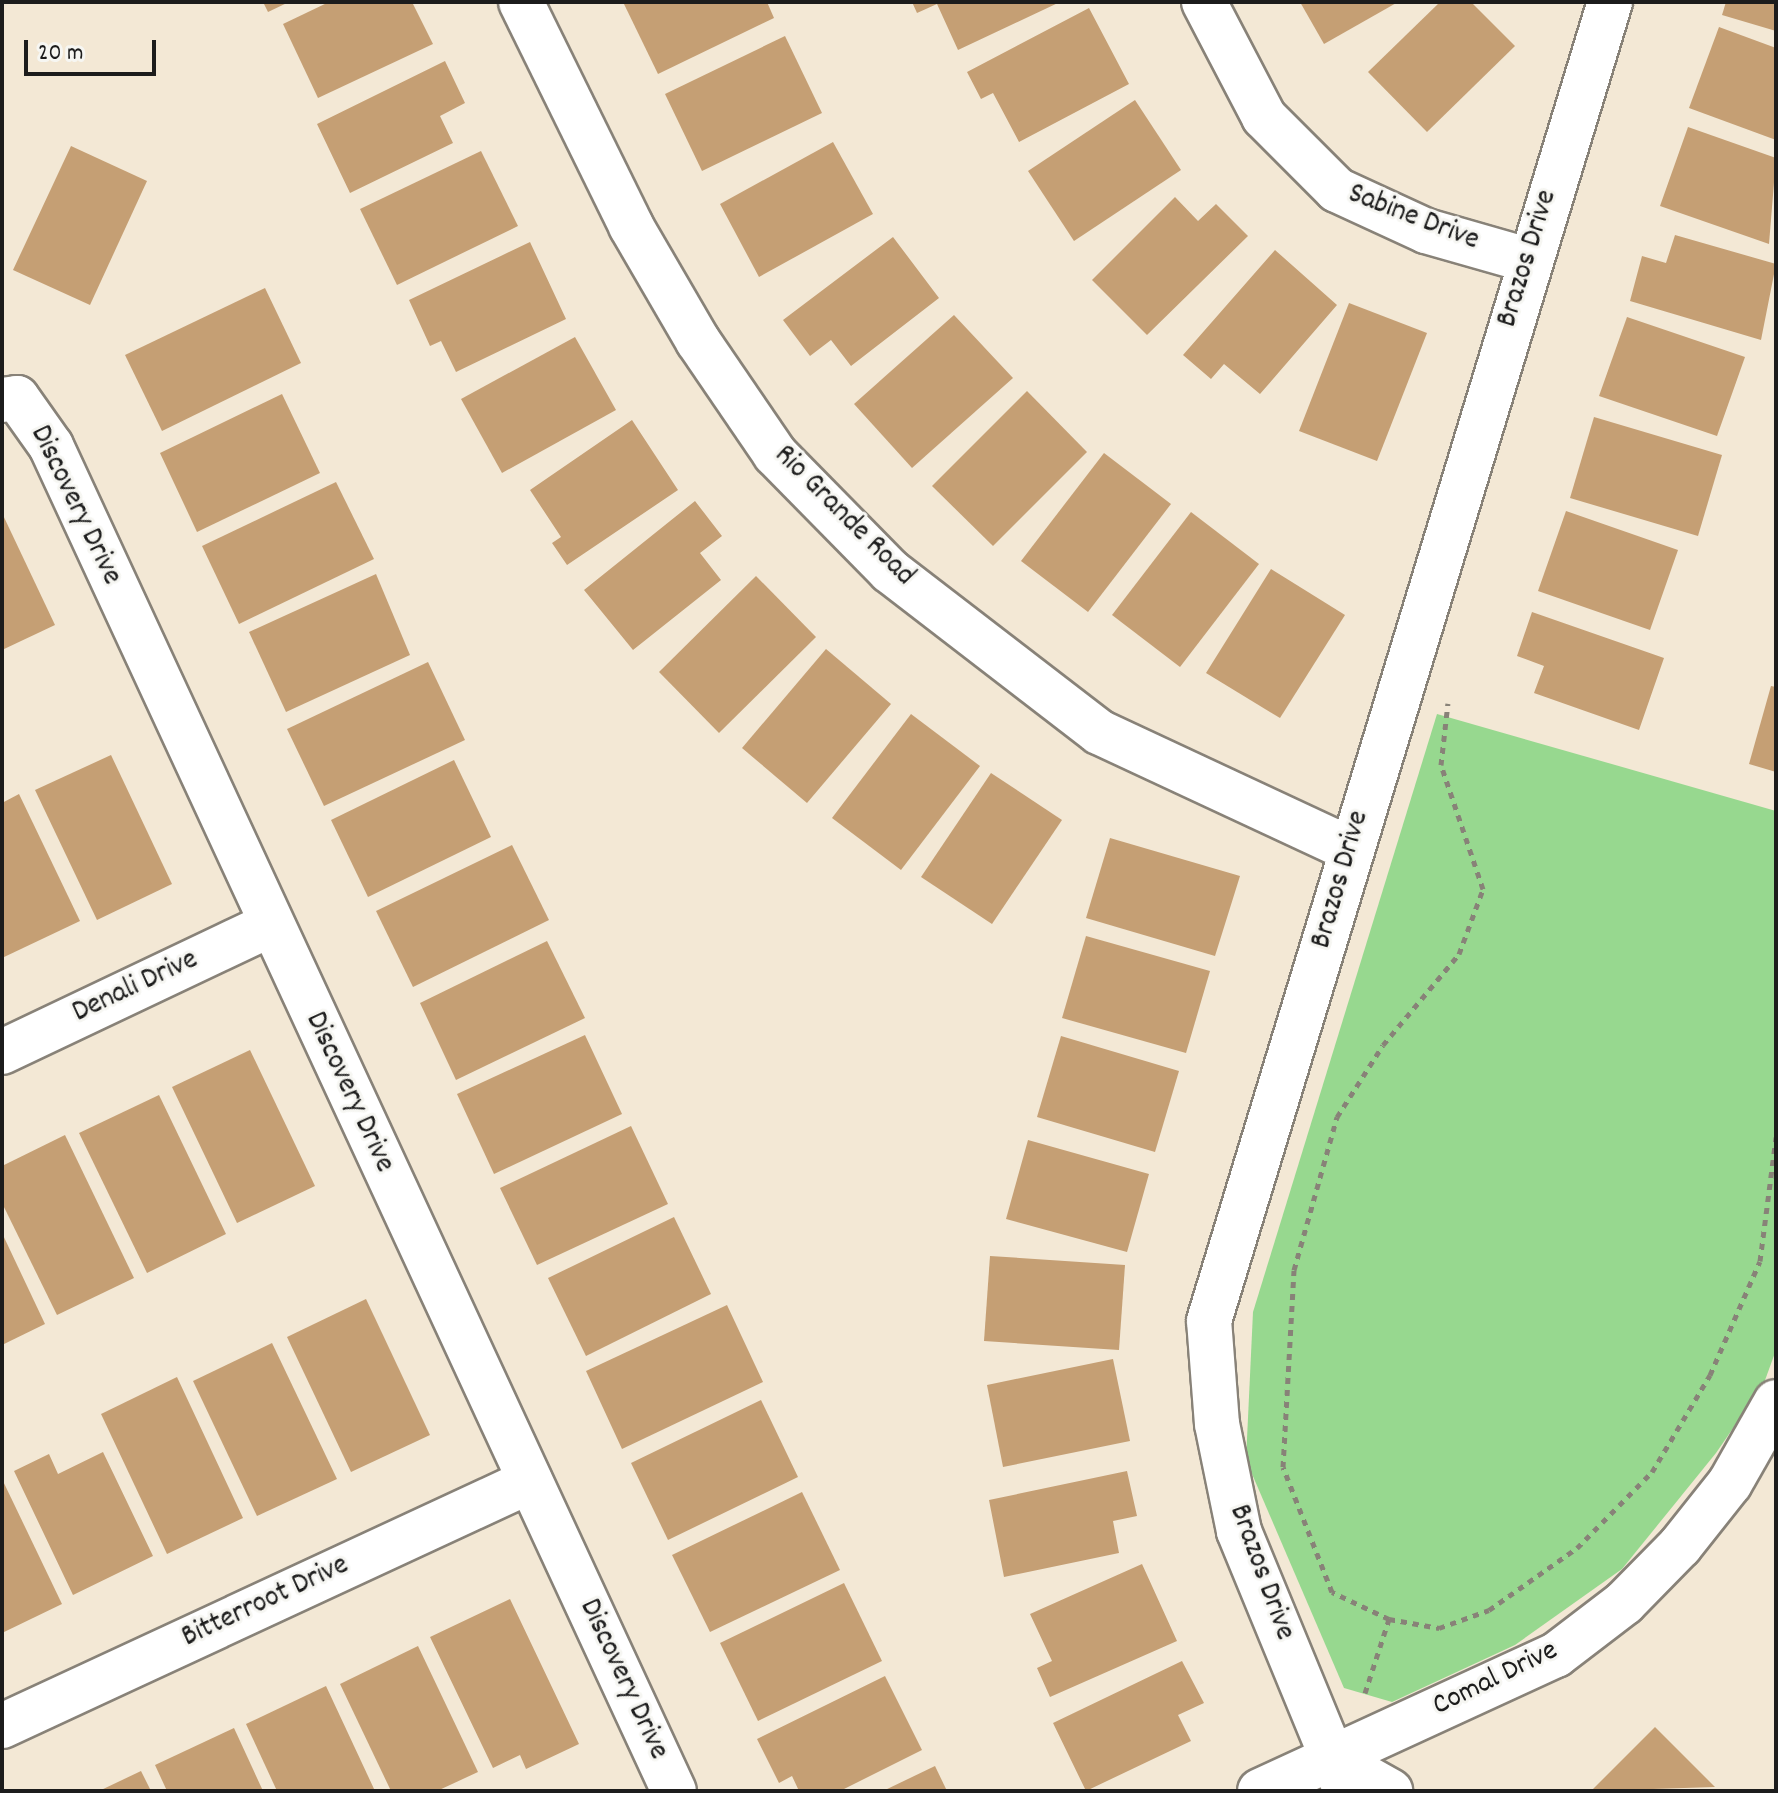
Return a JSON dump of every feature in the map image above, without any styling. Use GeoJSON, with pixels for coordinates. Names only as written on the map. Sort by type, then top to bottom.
{"type":"FeatureCollection","features":[{"type":"Feature","properties":{"kind":"street","name":"Rio Grande Road"},"geometry":{"type":"LineString","coordinates":[[521,2],[631,226],[698,341],[775,454],[858,539],[1099,732],[1350,849]]}},
{"type":"Feature","properties":{"kind":"street","name":"Sabine Drive"},"geometry":{"type":"LineString","coordinates":[[1204,2],[1264,117],[1337,190],[1426,231],[1528,260]]}},
{"type":"Feature","properties":{"kind":"street","name":"Brazos Drive"},"geometry":{"type":"LineString","coordinates":[[1338,1774],[1239,1531],[1217,1424],[1209,1321],[1528,260],[1610,2]]}},
{"type":"Feature","properties":{"kind":"street","name":"Discovery Drive"},"geometry":{"type":"LineString","coordinates":[[10,399],[51,446],[269,925],[674,1791]]}},
{"type":"Feature","properties":{"kind":"street","name":"Denali Drive"},"geometry":{"type":"LineString","coordinates":[[2,1052],[269,925]]}},
{"type":"Feature","properties":{"kind":"street","name":"Comal Drive"},"geometry":{"type":"LineString","coordinates":[[1260,1791],[1338,1774],[1556,1655],[1624,1603],[1730,1483],[1776,1402]]}},
{"type":"Feature","properties":{"kind":"street","name":"Bitterroot Drive"},"geometry":{"type":"LineString","coordinates":[[2,1726],[530,1481]]}},
{"type":"Feature","properties":{"kind":"street"},"geometry":{"type":"LineString","coordinates":[[1338,1774],[1390,1791]]}},
{"type":"Feature","properties":{"kind":"path"},"geometry":{"type":"LineString","coordinates":[[1448,703],[1441,765],[1483,889],[1459,954],[1383,1045],[1337,1117],[1294,1270],[1283,1467],[1332,1592],[1389,1619],[1439,1628],[1489,1610],[1577,1548],[1652,1472],[1710,1375],[1760,1261],[1776,1137]]}},
{"type":"Feature","properties":{"kind":"path"},"geometry":{"type":"LineString","coordinates":[[1363,1697],[1389,1619]]}},
{"type":"Feature","properties":{"kind":"green space"},"geometry":{"type":"Polygon","coordinates":[[[1437,714],[1776,811],[1776,1350],[1764,1383],[1716,1453],[1622,1569],[1515,1645],[1392,1702],[1344,1688],[1246,1460],[1253,1312],[1437,714]]]}},
{"type":"Feature","properties":{"kind":"building"},"geometry":{"type":"Polygon","coordinates":[[[263,2],[289,2],[268,12],[263,2]]]}},
{"type":"Feature","properties":{"kind":"building"},"geometry":{"type":"Polygon","coordinates":[[[329,2],[412,2],[433,44],[318,98],[283,24],[329,2]]]}},
{"type":"Feature","properties":{"kind":"building"},"geometry":{"type":"Polygon","coordinates":[[[623,2],[767,2],[774,18],[658,74],[623,2]]]}},
{"type":"Feature","properties":{"kind":"building"},"geometry":{"type":"Polygon","coordinates":[[[912,2],[1060,2],[958,50],[937,4],[917,13],[912,2]]]}},
{"type":"Feature","properties":{"kind":"building"},"geometry":{"type":"Polygon","coordinates":[[[1300,2],[1398,2],[1324,44],[1300,2]]]}},
{"type":"Feature","properties":{"kind":"building"},"geometry":{"type":"Polygon","coordinates":[[[1440,2],[1471,2],[1515,46],[1427,132],[1368,72],[1440,2]]]}},
{"type":"Feature","properties":{"kind":"building"},"geometry":{"type":"Polygon","coordinates":[[[1726,2],[1776,2],[1776,31],[1722,15],[1726,2]]]}},
{"type":"Feature","properties":{"kind":"building"},"geometry":{"type":"Polygon","coordinates":[[[1089,8],[1129,84],[1019,142],[993,93],[981,99],[967,72],[1089,8]]]}},
{"type":"Feature","properties":{"kind":"building"},"geometry":{"type":"Polygon","coordinates":[[[1719,27],[1776,48],[1776,140],[1689,108],[1719,27]]]}},
{"type":"Feature","properties":{"kind":"building"},"geometry":{"type":"Polygon","coordinates":[[[785,36],[822,113],[702,171],[665,94],[785,36]]]}},
{"type":"Feature","properties":{"kind":"building"},"geometry":{"type":"Polygon","coordinates":[[[445,61],[465,103],[440,116],[453,143],[350,193],[317,124],[445,61]]]}},
{"type":"Feature","properties":{"kind":"building"},"geometry":{"type":"Polygon","coordinates":[[[1135,100],[1181,170],[1074,241],[1028,171],[1135,100]]]}},
{"type":"Feature","properties":{"kind":"building"},"geometry":{"type":"Polygon","coordinates":[[[1688,127],[1776,158],[1769,244],[1660,206],[1688,127]]]}},
{"type":"Feature","properties":{"kind":"building"},"geometry":{"type":"Polygon","coordinates":[[[833,142],[873,214],[759,277],[720,204],[833,142]]]}},
{"type":"Feature","properties":{"kind":"building"},"geometry":{"type":"Polygon","coordinates":[[[71,146],[147,181],[90,305],[13,270],[71,146]]]}},
{"type":"Feature","properties":{"kind":"building"},"geometry":{"type":"Polygon","coordinates":[[[481,151],[518,226],[397,285],[360,209],[481,151]]]}},
{"type":"Feature","properties":{"kind":"building"},"geometry":{"type":"Polygon","coordinates":[[[1175,197],[1198,221],[1216,204],[1248,236],[1147,335],[1092,280],[1175,197]]]}},
{"type":"Feature","properties":{"kind":"building"},"geometry":{"type":"Polygon","coordinates":[[[1675,235],[1776,264],[1761,340],[1630,301],[1642,256],[1666,263],[1675,235]]]}},
{"type":"Feature","properties":{"kind":"building"},"geometry":{"type":"Polygon","coordinates":[[[893,237],[939,298],[851,366],[831,340],[810,356],[783,320],[893,237]]]}},
{"type":"Feature","properties":{"kind":"building"},"geometry":{"type":"Polygon","coordinates":[[[530,242],[566,319],[456,372],[441,341],[430,346],[409,300],[530,242]]]}},
{"type":"Feature","properties":{"kind":"building"},"geometry":{"type":"Polygon","coordinates":[[[1275,250],[1337,305],[1260,394],[1224,364],[1211,379],[1183,355],[1275,250]]]}},
{"type":"Feature","properties":{"kind":"building"},"geometry":{"type":"Polygon","coordinates":[[[265,288],[301,363],[162,431],[125,355],[265,288]]]}},
{"type":"Feature","properties":{"kind":"building"},"geometry":{"type":"Polygon","coordinates":[[[1349,303],[1427,333],[1377,461],[1299,431],[1349,303]]]}},
{"type":"Feature","properties":{"kind":"building"},"geometry":{"type":"Polygon","coordinates":[[[954,315],[1013,378],[912,468],[854,404],[954,315]]]}},
{"type":"Feature","properties":{"kind":"building"},"geometry":{"type":"Polygon","coordinates":[[[1627,317],[1745,357],[1717,436],[1599,396],[1627,317]]]}},
{"type":"Feature","properties":{"kind":"building"},"geometry":{"type":"Polygon","coordinates":[[[575,337],[616,410],[502,473],[461,399],[575,337]]]}},
{"type":"Feature","properties":{"kind":"building"},"geometry":{"type":"Polygon","coordinates":[[[1027,391],[1087,452],[993,546],[932,486],[1027,391]]]}},
{"type":"Feature","properties":{"kind":"building"},"geometry":{"type":"Polygon","coordinates":[[[282,394],[320,473],[197,532],[160,453],[282,394]]]}},
{"type":"Feature","properties":{"kind":"building"},"geometry":{"type":"Polygon","coordinates":[[[1594,417],[1722,455],[1698,536],[1570,498],[1594,417]]]}},
{"type":"Feature","properties":{"kind":"building"},"geometry":{"type":"Polygon","coordinates":[[[632,420],[678,490],[567,565],[552,543],[561,537],[530,490],[632,420]]]}},
{"type":"Feature","properties":{"kind":"building"},"geometry":{"type":"Polygon","coordinates":[[[1104,453],[1171,504],[1088,612],[1021,561],[1104,453]]]}},
{"type":"Feature","properties":{"kind":"building"},"geometry":{"type":"Polygon","coordinates":[[[336,482],[374,559],[239,624],[202,546],[336,482]]]}},
{"type":"Feature","properties":{"kind":"building"},"geometry":{"type":"Polygon","coordinates":[[[695,501],[722,536],[700,553],[721,580],[633,650],[584,590],[695,501]]]}},
{"type":"Feature","properties":{"kind":"building"},"geometry":{"type":"Polygon","coordinates":[[[1566,511],[1678,550],[1650,630],[1538,591],[1566,511]]]}},
{"type":"Feature","properties":{"kind":"building"},"geometry":{"type":"Polygon","coordinates":[[[1191,512],[1259,564],[1180,667],[1112,615],[1191,512]]]}},
{"type":"Feature","properties":{"kind":"building"},"geometry":{"type":"Polygon","coordinates":[[[2,513],[55,625],[2,650],[2,513]]]}},
{"type":"Feature","properties":{"kind":"building"},"geometry":{"type":"Polygon","coordinates":[[[1271,569],[1345,615],[1280,718],[1206,673],[1271,569]]]}},
{"type":"Feature","properties":{"kind":"building"},"geometry":{"type":"Polygon","coordinates":[[[376,574],[410,655],[286,712],[249,632],[376,574]]]}},
{"type":"Feature","properties":{"kind":"building"},"geometry":{"type":"Polygon","coordinates":[[[756,576],[816,637],[719,733],[659,672],[756,576]]]}},
{"type":"Feature","properties":{"kind":"building"},"geometry":{"type":"Polygon","coordinates":[[[1532,612],[1664,658],[1639,730],[1534,693],[1544,666],[1517,656],[1532,612]]]}},
{"type":"Feature","properties":{"kind":"building"},"geometry":{"type":"Polygon","coordinates":[[[826,649],[891,704],[807,803],[742,748],[826,649]]]}},
{"type":"Feature","properties":{"kind":"building"},"geometry":{"type":"Polygon","coordinates":[[[428,662],[465,740],[324,806],[287,729],[428,662]]]}},
{"type":"Feature","properties":{"kind":"building"},"geometry":{"type":"Polygon","coordinates":[[[1771,686],[1776,687],[1776,772],[1749,764],[1771,686]]]}},
{"type":"Feature","properties":{"kind":"building"},"geometry":{"type":"Polygon","coordinates":[[[911,714],[980,766],[901,870],[832,818],[911,714]]]}},
{"type":"Feature","properties":{"kind":"building"},"geometry":{"type":"Polygon","coordinates":[[[111,755],[172,884],[97,920],[35,790],[111,755]]]}},
{"type":"Feature","properties":{"kind":"building"},"geometry":{"type":"Polygon","coordinates":[[[454,760],[491,837],[368,897],[331,820],[454,760]]]}},
{"type":"Feature","properties":{"kind":"building"},"geometry":{"type":"Polygon","coordinates":[[[991,773],[1062,820],[992,924],[921,877],[991,773]]]}},
{"type":"Feature","properties":{"kind":"building"},"geometry":{"type":"Polygon","coordinates":[[[19,794],[80,921],[2,958],[2,803],[19,794]]]}},
{"type":"Feature","properties":{"kind":"building"},"geometry":{"type":"Polygon","coordinates":[[[1110,838],[1240,876],[1215,956],[1086,918],[1110,838]]]}},
{"type":"Feature","properties":{"kind":"building"},"geometry":{"type":"Polygon","coordinates":[[[512,845],[549,920],[413,987],[376,911],[512,845]]]}},
{"type":"Feature","properties":{"kind":"building"},"geometry":{"type":"Polygon","coordinates":[[[1086,936],[1210,971],[1186,1053],[1062,1018],[1086,936]]]}},
{"type":"Feature","properties":{"kind":"building"},"geometry":{"type":"Polygon","coordinates":[[[547,941],[585,1018],[456,1080],[420,1003],[547,941]]]}},
{"type":"Feature","properties":{"kind":"building"},"geometry":{"type":"Polygon","coordinates":[[[585,1035],[622,1114],[494,1174],[457,1094],[585,1035]]]}},
{"type":"Feature","properties":{"kind":"building"},"geometry":{"type":"Polygon","coordinates":[[[1061,1036],[1179,1071],[1155,1152],[1037,1117],[1061,1036]]]}},
{"type":"Feature","properties":{"kind":"building"},"geometry":{"type":"Polygon","coordinates":[[[250,1050],[315,1186],[237,1223],[172,1087],[250,1050]]]}},
{"type":"Feature","properties":{"kind":"building"},"geometry":{"type":"Polygon","coordinates":[[[159,1095],[226,1234],[147,1273],[79,1133],[159,1095]]]}},
{"type":"Feature","properties":{"kind":"building"},"geometry":{"type":"Polygon","coordinates":[[[631,1126],[668,1204],[537,1265],[500,1188],[631,1126]]]}},
{"type":"Feature","properties":{"kind":"building"},"geometry":{"type":"Polygon","coordinates":[[[65,1135],[134,1278],[57,1315],[2,1203],[2,1166],[65,1135]]]}},
{"type":"Feature","properties":{"kind":"building"},"geometry":{"type":"Polygon","coordinates":[[[1028,1140],[1149,1174],[1127,1252],[1006,1219],[1028,1140]]]}},
{"type":"Feature","properties":{"kind":"building"},"geometry":{"type":"Polygon","coordinates":[[[674,1217],[711,1294],[586,1356],[548,1278],[674,1217]]]}},
{"type":"Feature","properties":{"kind":"building"},"geometry":{"type":"Polygon","coordinates":[[[2,1233],[45,1324],[2,1345],[2,1233]]]}},
{"type":"Feature","properties":{"kind":"building"},"geometry":{"type":"Polygon","coordinates":[[[990,1256],[1125,1265],[1119,1350],[984,1341],[990,1256]]]}},
{"type":"Feature","properties":{"kind":"building"},"geometry":{"type":"Polygon","coordinates":[[[366,1299],[430,1435],[351,1472],[287,1337],[366,1299]]]}},
{"type":"Feature","properties":{"kind":"building"},"geometry":{"type":"Polygon","coordinates":[[[727,1305],[763,1382],[622,1449],[586,1371],[727,1305]]]}},
{"type":"Feature","properties":{"kind":"building"},"geometry":{"type":"Polygon","coordinates":[[[272,1343],[337,1479],[257,1516],[193,1381],[272,1343]]]}},
{"type":"Feature","properties":{"kind":"building"},"geometry":{"type":"Polygon","coordinates":[[[1113,1359],[1130,1441],[1003,1467],[987,1385],[1113,1359]]]}},
{"type":"Feature","properties":{"kind":"building"},"geometry":{"type":"Polygon","coordinates":[[[177,1377],[243,1518],[167,1554],[101,1414],[177,1377]]]}},
{"type":"Feature","properties":{"kind":"building"},"geometry":{"type":"Polygon","coordinates":[[[761,1400],[798,1477],[668,1540],[631,1463],[761,1400]]]}},
{"type":"Feature","properties":{"kind":"building"},"geometry":{"type":"Polygon","coordinates":[[[103,1452],[153,1556],[73,1595],[14,1471],[49,1454],[58,1474],[103,1452]]]}},
{"type":"Feature","properties":{"kind":"building"},"geometry":{"type":"Polygon","coordinates":[[[1127,1471],[1137,1516],[1113,1521],[1119,1553],[1004,1577],[989,1500],[1127,1471]]]}},
{"type":"Feature","properties":{"kind":"building"},"geometry":{"type":"Polygon","coordinates":[[[2,1479],[62,1604],[2,1633],[2,1479]]]}},
{"type":"Feature","properties":{"kind":"building"},"geometry":{"type":"Polygon","coordinates":[[[802,1492],[840,1570],[710,1632],[672,1555],[802,1492]]]}},
{"type":"Feature","properties":{"kind":"building"},"geometry":{"type":"Polygon","coordinates":[[[1142,1564],[1177,1641],[1050,1697],[1037,1668],[1052,1661],[1030,1614],[1142,1564]]]}},
{"type":"Feature","properties":{"kind":"building"},"geometry":{"type":"Polygon","coordinates":[[[844,1583],[882,1661],[758,1721],[720,1643],[844,1583]]]}},
{"type":"Feature","properties":{"kind":"building"},"geometry":{"type":"Polygon","coordinates":[[[510,1599],[579,1744],[526,1769],[520,1755],[493,1768],[430,1637],[510,1599]]]}},
{"type":"Feature","properties":{"kind":"building"},"geometry":{"type":"Polygon","coordinates":[[[418,1646],[478,1772],[437,1791],[391,1791],[340,1684],[418,1646]]]}},
{"type":"Feature","properties":{"kind":"building"},"geometry":{"type":"Polygon","coordinates":[[[1182,1661],[1204,1703],[1178,1715],[1191,1741],[1086,1791],[1053,1723],[1182,1661]]]}},
{"type":"Feature","properties":{"kind":"building"},"geometry":{"type":"Polygon","coordinates":[[[885,1676],[922,1750],[840,1791],[799,1791],[792,1776],[779,1783],[757,1739],[885,1676]]]}},
{"type":"Feature","properties":{"kind":"building"},"geometry":{"type":"Polygon","coordinates":[[[326,1686],[375,1791],[277,1791],[246,1724],[326,1686]]]}},
{"type":"Feature","properties":{"kind":"building"},"geometry":{"type":"Polygon","coordinates":[[[1655,1727],[1715,1787],[1591,1791],[1655,1727]]]}},
{"type":"Feature","properties":{"kind":"building"},"geometry":{"type":"Polygon","coordinates":[[[234,1728],[263,1791],[167,1791],[155,1765],[234,1728]]]}},
{"type":"Feature","properties":{"kind":"building"},"geometry":{"type":"Polygon","coordinates":[[[935,1766],[947,1791],[883,1791],[935,1766]]]}},
{"type":"Feature","properties":{"kind":"building"},"geometry":{"type":"Polygon","coordinates":[[[141,1771],[151,1791],[99,1791],[141,1771]]]}}]}
